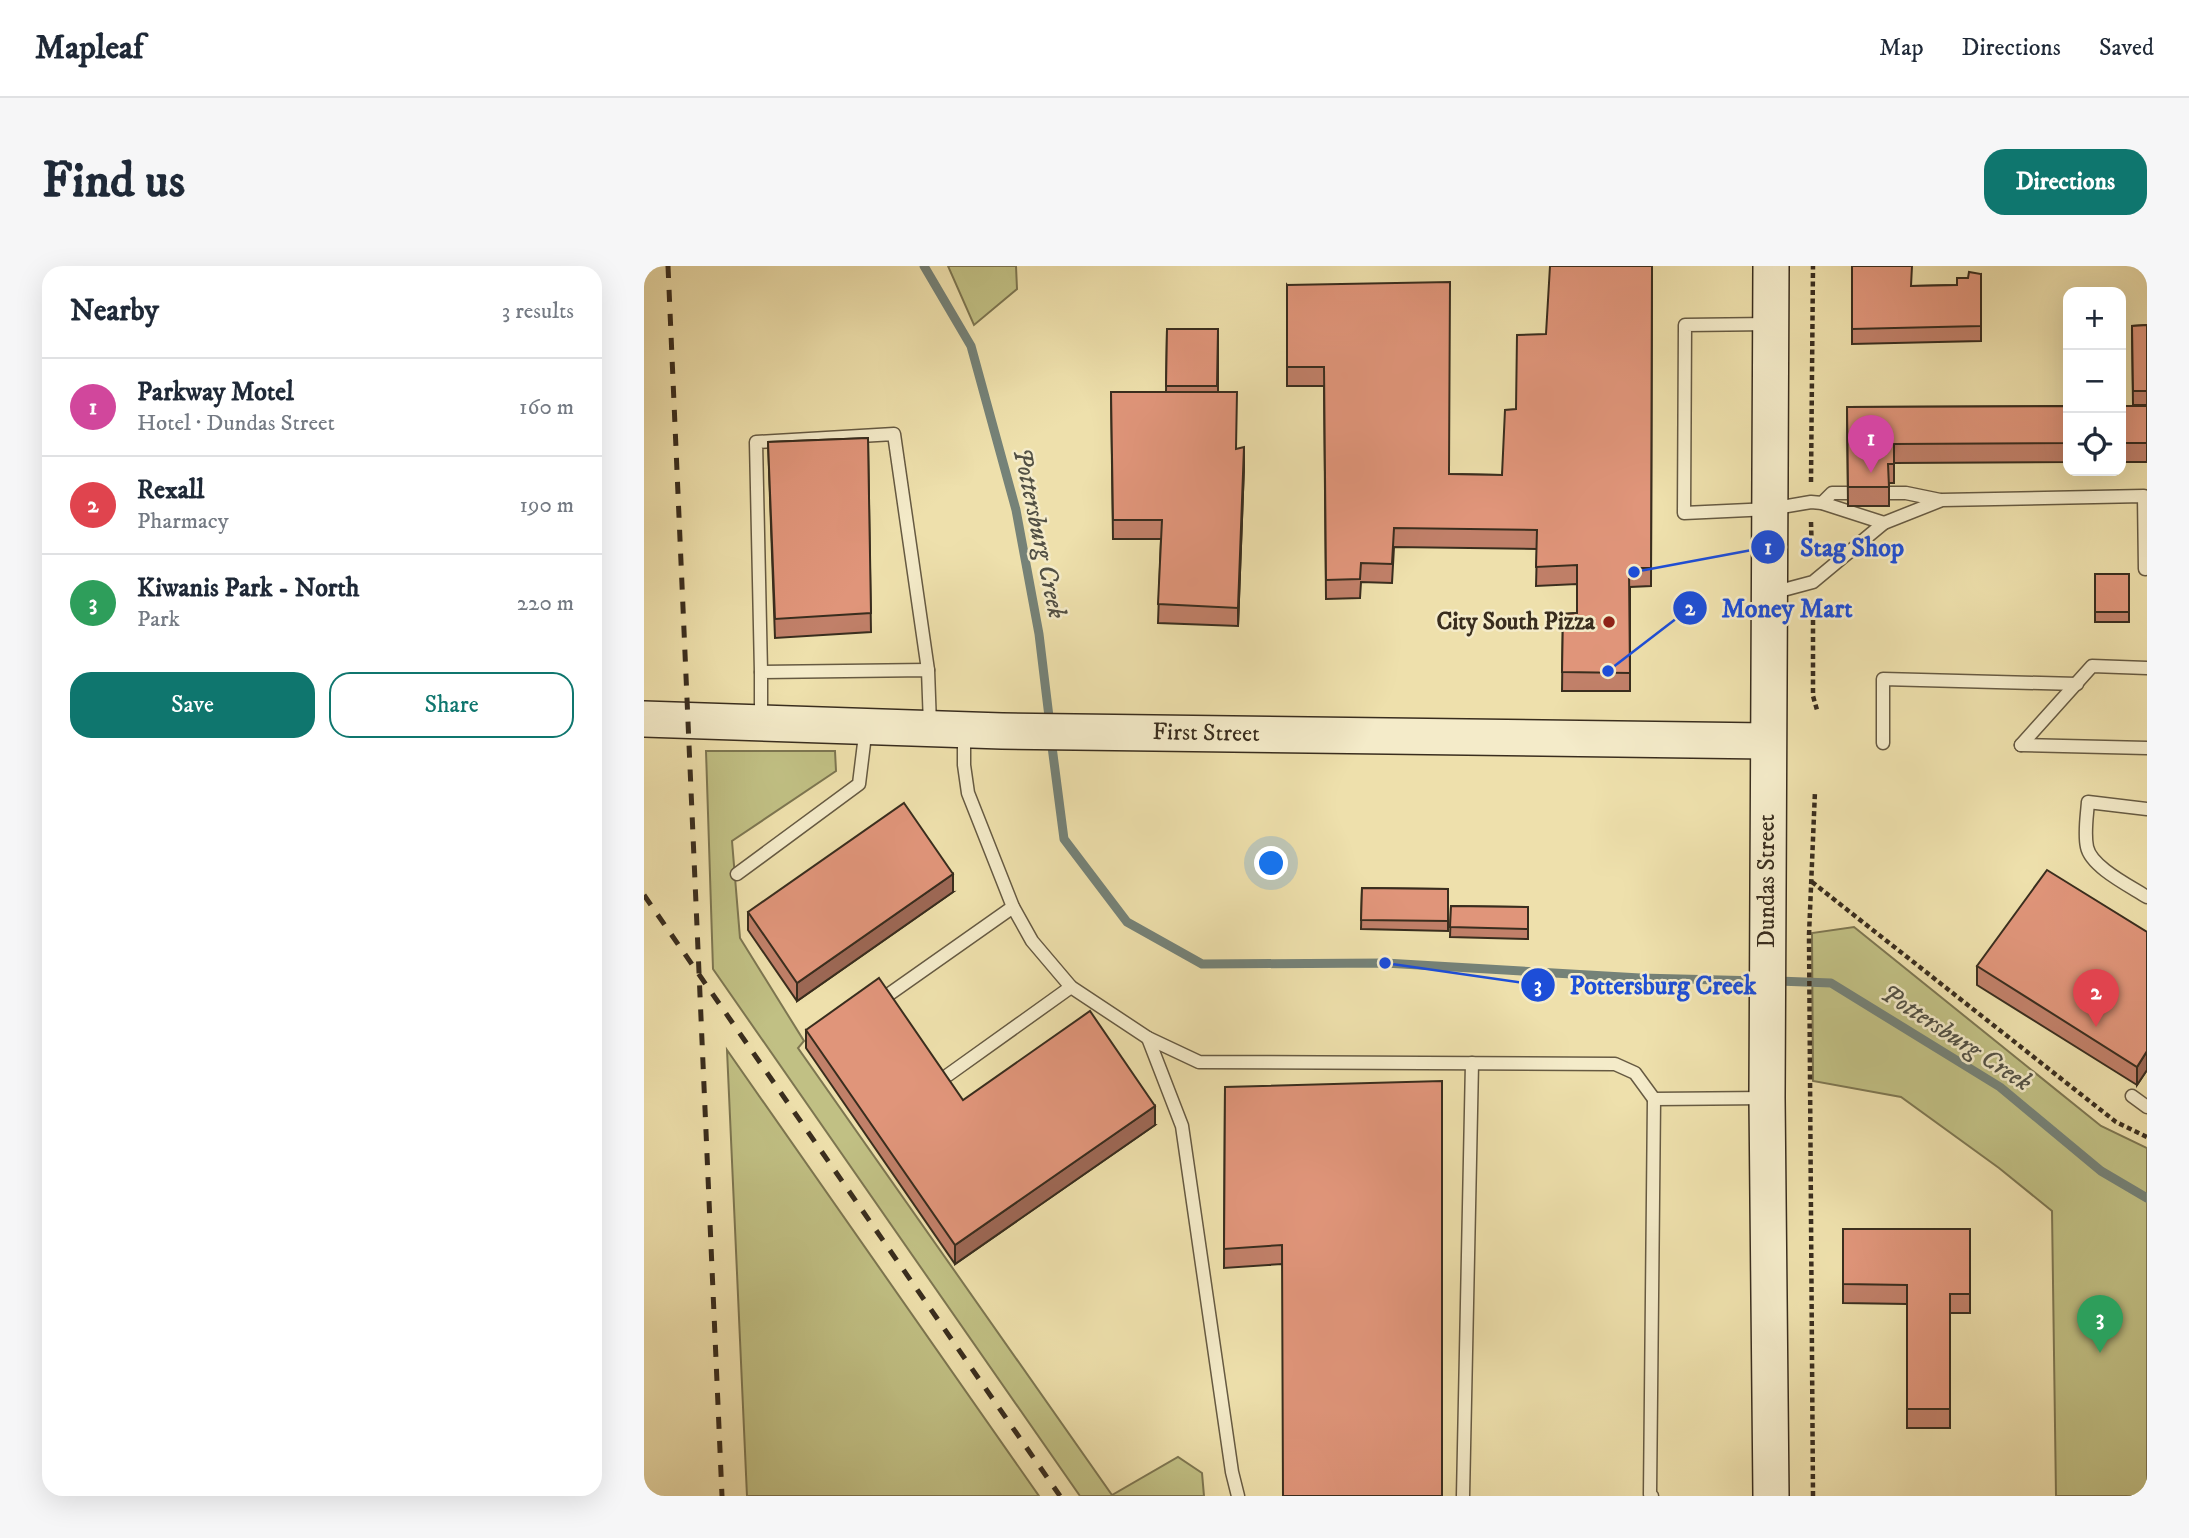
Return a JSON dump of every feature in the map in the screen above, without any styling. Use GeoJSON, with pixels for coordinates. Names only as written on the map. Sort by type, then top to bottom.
{"type":"FeatureCollection","features":[{"type":"Feature","properties":{"kind":"main road","name":"Dundas Street"},"geometry":{"type":"LineString","coordinates":[[1771,266],[1767,741],[1771,1496]]}},
{"type":"Feature","properties":{"kind":"main road","name":"First Street"},"geometry":{"type":"LineString","coordinates":[[644,719],[1002,731],[1767,741]]}},
{"type":"Feature","properties":{"kind":"lane"},"geometry":{"type":"LineString","coordinates":[[1770,324],[1685,325],[1684,513],[1769,509],[1811,502],[1884,523]]}},
{"type":"Feature","properties":{"kind":"lane"},"geometry":{"type":"LineString","coordinates":[[761,723],[756,442],[894,433],[928,670],[947,729],[964,765],[968,793],[1013,907],[1032,941],[1071,987],[1148,1038],[1199,1062],[1615,1064],[1635,1073],[1654,1099],[1652,1496]]}},
{"type":"Feature","properties":{"kind":"lane"},"geometry":{"type":"LineString","coordinates":[[1822,503],[1832,493],[1847,493]]}},
{"type":"Feature","properties":{"kind":"lane"},"geometry":{"type":"LineString","coordinates":[[1889,493],[1906,493],[1942,500],[2144,496],[2145,569]]}},
{"type":"Feature","properties":{"kind":"lane"},"geometry":{"type":"LineString","coordinates":[[1768,594],[1812,582],[1884,523],[1942,500]]}},
{"type":"Feature","properties":{"kind":"lane"},"geometry":{"type":"LineString","coordinates":[[2147,668],[2092,666],[2021,745],[2147,748]]}},
{"type":"Feature","properties":{"kind":"lane"},"geometry":{"type":"LineString","coordinates":[[761,672],[928,670]]}},
{"type":"Feature","properties":{"kind":"lane"},"geometry":{"type":"LineString","coordinates":[[1883,743],[1883,679],[2077,684]]}},
{"type":"Feature","properties":{"kind":"lane"},"geometry":{"type":"LineString","coordinates":[[737,874],[859,785],[866,727]]}},
{"type":"Feature","properties":{"kind":"lane"},"geometry":{"type":"LineString","coordinates":[[2147,808],[2088,802],[2086,841],[2091,857],[2100,867],[2147,897]]}},
{"type":"Feature","properties":{"kind":"lane"},"geometry":{"type":"LineString","coordinates":[[888,995],[1013,907]]}},
{"type":"Feature","properties":{"kind":"lane"},"geometry":{"type":"LineString","coordinates":[[948,1075],[1071,987]]}},
{"type":"Feature","properties":{"kind":"lane"},"geometry":{"type":"LineString","coordinates":[[1148,1038],[1182,1126],[1232,1472],[1238,1496]]}},
{"type":"Feature","properties":{"kind":"lane"},"geometry":{"type":"LineString","coordinates":[[1463,1496],[1472,1063]]}},
{"type":"Feature","properties":{"kind":"lane"},"geometry":{"type":"LineString","coordinates":[[2132,1096],[2147,1107]]}},
{"type":"Feature","properties":{"kind":"lane"},"geometry":{"type":"LineString","coordinates":[[1654,1099],[1767,1098]]}},
{"type":"Feature","properties":{"kind":"path"},"geometry":{"type":"LineString","coordinates":[[1813,266],[1813,342]]}},
{"type":"Feature","properties":{"kind":"path"},"geometry":{"type":"LineString","coordinates":[[1813,1496],[1809,935],[1815,792]]}},
{"type":"Feature","properties":{"kind":"path"},"geometry":{"type":"LineString","coordinates":[[1811,881],[2116,1122],[2147,1137]]}},
{"type":"Feature","properties":{"kind":"shaded area"},"geometry":{"type":"Polygon","coordinates":[[[948,266],[1016,266],[1017,289],[974,325],[948,266]]]}},
{"type":"Feature","properties":{"kind":"shaded area"},"geometry":{"type":"Polygon","coordinates":[[[706,751],[835,751],[836,771],[732,841],[740,938],[804,1041],[798,1048],[1112,1495],[1178,1457],[1202,1473],[1204,1496],[1080,1496],[713,969],[706,751]]]}},
{"type":"Feature","properties":{"kind":"shaded area"},"geometry":{"type":"Polygon","coordinates":[[[1854,927],[2101,1126],[2147,1148],[2147,1496],[2056,1496],[2052,1211],[1999,1168],[1901,1097],[1813,1081],[1812,933],[1854,927]]]}},
{"type":"Feature","properties":{"kind":"shaded area"},"geometry":{"type":"Polygon","coordinates":[[[727,1050],[1039,1496],[747,1496],[727,1050]]]}},
{"type":"Feature","properties":{"kind":"building"},"geometry":{"type":"Polygon","coordinates":[[[1550,266],[1652,266],[1651,568],[1629,568],[1630,673],[1562,672],[1563,614],[1577,613],[1577,565],[1536,567],[1537,530],[1394,528],[1392,564],[1361,563],[1360,579],[1326,580],[1324,367],[1287,367],[1287,285],[1450,282],[1449,474],[1502,475],[1505,410],[1516,409],[1517,335],[1546,334],[1550,266]]]}},
{"type":"Feature","properties":{"kind":"building"},"geometry":{"type":"Polygon","coordinates":[[[1852,266],[1912,266],[1911,286],[1957,285],[1957,278],[1968,278],[1969,272],[1981,274],[1981,326],[1852,329],[1852,266]]]}},
{"type":"Feature","properties":{"kind":"building"},"geometry":{"type":"Polygon","coordinates":[[[2147,325],[2147,391],[2133,391],[2132,326],[2147,325]]]}},
{"type":"Feature","properties":{"kind":"building"},"geometry":{"type":"Polygon","coordinates":[[[1167,329],[1218,329],[1217,386],[1166,386],[1167,329]]]}},
{"type":"Feature","properties":{"kind":"building"},"geometry":{"type":"Polygon","coordinates":[[[1111,392],[1237,392],[1236,449],[1244,447],[1238,608],[1158,604],[1162,520],[1113,520],[1111,392]]]}},
{"type":"Feature","properties":{"kind":"building"},"geometry":{"type":"Polygon","coordinates":[[[2063,406],[2063,443],[1894,444],[1894,464],[1888,464],[1889,487],[1848,487],[1847,407],[2063,406]]]}},
{"type":"Feature","properties":{"kind":"building"},"geometry":{"type":"Polygon","coordinates":[[[2126,406],[2147,406],[2147,443],[2126,443],[2126,406]]]}},
{"type":"Feature","properties":{"kind":"building"},"geometry":{"type":"Polygon","coordinates":[[[868,438],[871,613],[775,619],[768,442],[868,438]]]}},
{"type":"Feature","properties":{"kind":"building"},"geometry":{"type":"Polygon","coordinates":[[[2095,574],[2129,574],[2129,612],[2095,612],[2095,574]]]}},
{"type":"Feature","properties":{"kind":"building"},"geometry":{"type":"Polygon","coordinates":[[[904,803],[953,874],[797,983],[748,912],[904,803]]]}},
{"type":"Feature","properties":{"kind":"building"},"geometry":{"type":"Polygon","coordinates":[[[2047,870],[2147,932],[2147,1051],[2137,1067],[1977,966],[2047,870]]]}},
{"type":"Feature","properties":{"kind":"building"},"geometry":{"type":"Polygon","coordinates":[[[1362,888],[1448,889],[1448,921],[1361,920],[1362,888]]]}},
{"type":"Feature","properties":{"kind":"building"},"geometry":{"type":"Polygon","coordinates":[[[1451,906],[1528,907],[1528,929],[1450,927],[1451,906]]]}},
{"type":"Feature","properties":{"kind":"building"},"geometry":{"type":"Polygon","coordinates":[[[879,978],[963,1100],[1090,1011],[1155,1106],[955,1245],[806,1030],[879,978]]]}},
{"type":"Feature","properties":{"kind":"building"},"geometry":{"type":"Polygon","coordinates":[[[1442,1081],[1442,1496],[1283,1496],[1282,1245],[1224,1249],[1225,1087],[1442,1081]]]}},
{"type":"Feature","properties":{"kind":"building"},"geometry":{"type":"Polygon","coordinates":[[[1843,1229],[1970,1229],[1970,1294],[1950,1294],[1950,1409],[1907,1409],[1907,1285],[1843,1284],[1843,1229]]]}},
{"type":"Feature","properties":{"kind":"waterway","name":"Pottersburg Creek"},"geometry":{"type":"LineString","coordinates":[[924,266],[971,346],[1016,510],[1039,634],[1050,725]]}},
{"type":"Feature","properties":{"kind":"waterway","name":"Pottersburg Creek"},"geometry":{"type":"LineString","coordinates":[[1051,739],[1064,839],[1127,922],[1202,964],[1385,963],[1640,978],[1761,981]]}},
{"type":"Feature","properties":{"kind":"waterway","name":"Pottersburg Creek"},"geometry":{"type":"LineString","coordinates":[[1775,981],[1831,983],[2000,1087],[2101,1171],[2147,1198]]}},
{"type":"Feature","properties":{"kind":"railway"},"geometry":{"type":"LineString","coordinates":[[668,266],[722,1496]]}},
{"type":"Feature","properties":{"kind":"railway"},"geometry":{"type":"LineString","coordinates":[[644,895],[1060,1496]]}},
{"type":"Feature","properties":{"kind":"place","name":"Parkway Motel"},"geometry":{"type":"Point","coordinates":[1871,473]}},
{"type":"Feature","properties":{"kind":"place","name":"Stag Shop"},"geometry":{"type":"Point","coordinates":[1634,572]}},
{"type":"Feature","properties":{"kind":"place","name":"City South Pizza"},"geometry":{"type":"Point","coordinates":[1609,622]}},
{"type":"Feature","properties":{"kind":"place","name":"Money Mart"},"geometry":{"type":"Point","coordinates":[1608,671]}},
{"type":"Feature","properties":{"kind":"place","name":"Pottersburg Creek"},"geometry":{"type":"Point","coordinates":[1385,963]}},
{"type":"Feature","properties":{"kind":"place","name":"Rexall"},"geometry":{"type":"Point","coordinates":[2096,1027]}},
{"type":"Feature","properties":{"kind":"place","name":"Kiwanis Park - North"},"geometry":{"type":"Point","coordinates":[2100,1353]}}]}
